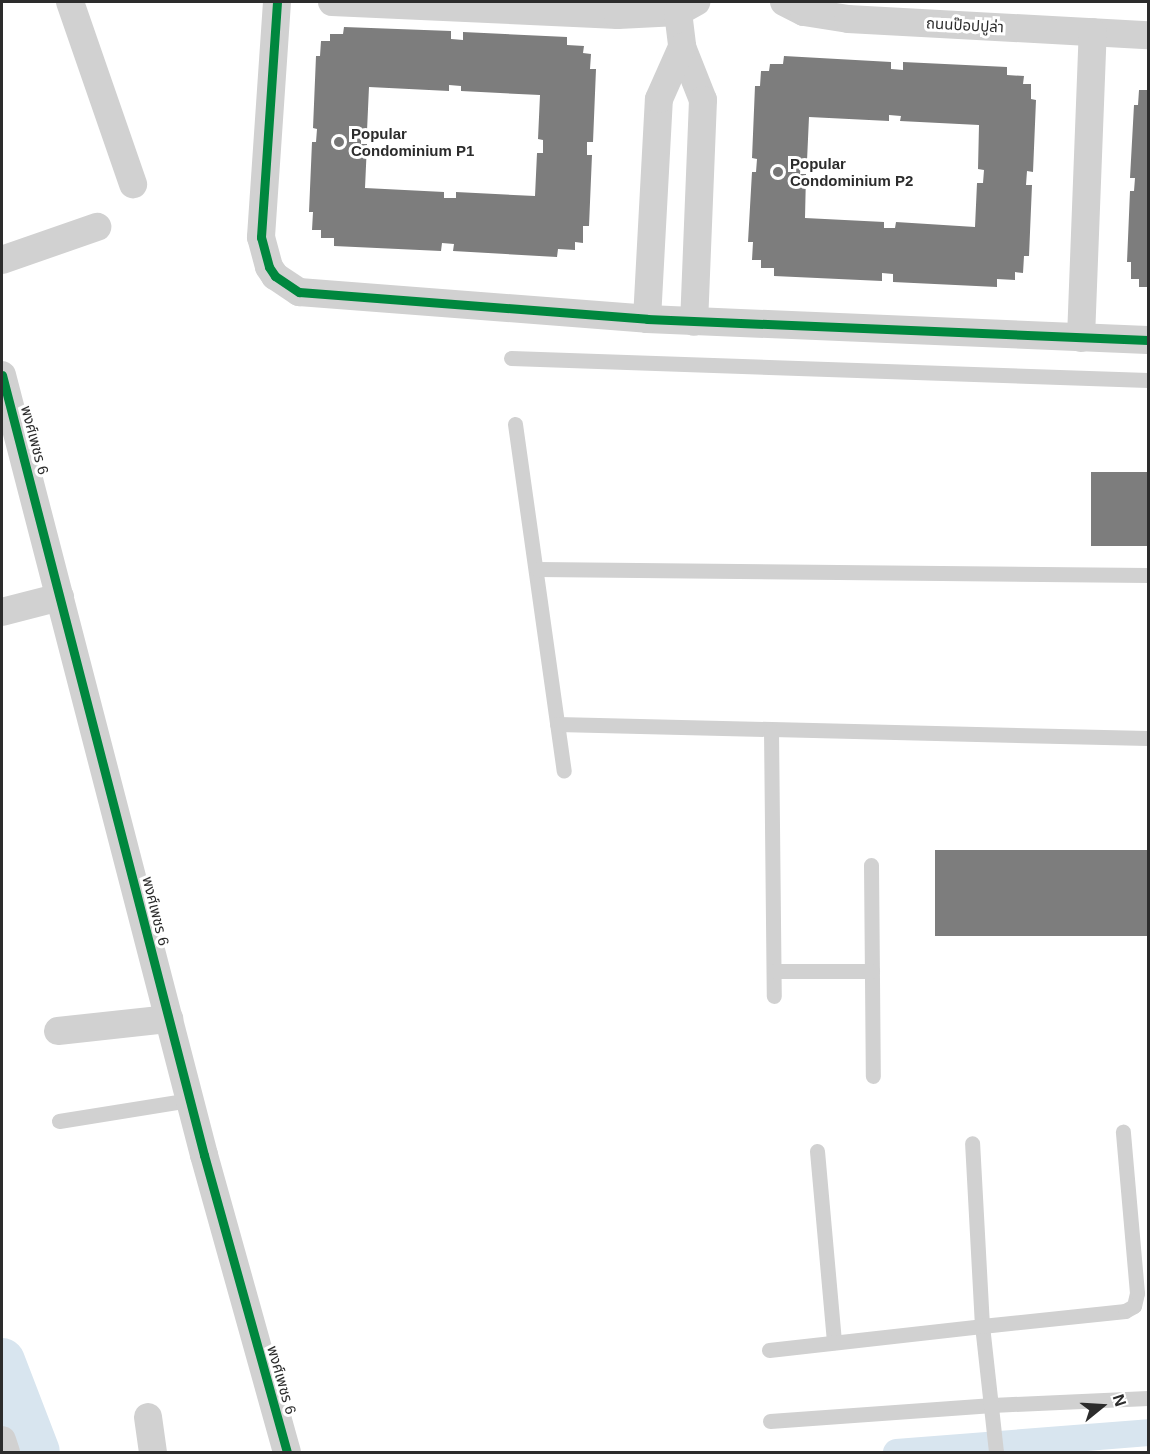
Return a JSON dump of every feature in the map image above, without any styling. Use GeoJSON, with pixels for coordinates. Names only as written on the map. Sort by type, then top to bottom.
{"type":"FeatureCollection","features":[{"type":"Feature","properties":{"kind":"street"},"geometry":{"type":"LineString","coordinates":[[70,2],[133,184]]}},
{"type":"Feature","properties":{"kind":"street"},"geometry":{"type":"LineString","coordinates":[[277,2],[261,237],[269,267],[282,283],[308,294],[694,322],[1149,340]]}},
{"type":"Feature","properties":{"kind":"street"},"geometry":{"type":"LineString","coordinates":[[332,2],[618,15],[687,7],[682,47],[659,99],[647,319]]}},
{"type":"Feature","properties":{"kind":"street","name":"ถนนป๊อปปูล่า"},"geometry":{"type":"LineString","coordinates":[[784,2],[804,12],[848,19],[1149,35]]}},
{"type":"Feature","properties":{"kind":"street"},"geometry":{"type":"LineString","coordinates":[[1081,338],[1093,32]]}},
{"type":"Feature","properties":{"kind":"street"},"geometry":{"type":"LineString","coordinates":[[682,47],[703,100],[694,322]]}},
{"type":"Feature","properties":{"kind":"street"},"geometry":{"type":"LineString","coordinates":[[2,260],[97,227]]}},
{"type":"Feature","properties":{"kind":"street","name":"พงศ์เพชร 6"},"geometry":{"type":"LineString","coordinates":[[2,375],[6,404],[60,597],[190,1100],[287,1452]]}},
{"type":"Feature","properties":{"kind":"street"},"geometry":{"type":"LineString","coordinates":[[2,612],[60,597]]}},
{"type":"Feature","properties":{"kind":"street"},"geometry":{"type":"LineString","coordinates":[[58,1031],[169,1019]]}},
{"type":"Feature","properties":{"kind":"street"},"geometry":{"type":"LineString","coordinates":[[148,1417],[153,1452]]}},
{"type":"Feature","properties":{"kind":"street"},"geometry":{"type":"LineString","coordinates":[[2,1440],[6,1452]]}},
{"type":"Feature","properties":{"kind":"lane"},"geometry":{"type":"LineString","coordinates":[[511,358],[1149,380]]}},
{"type":"Feature","properties":{"kind":"lane"},"geometry":{"type":"LineString","coordinates":[[515,424],[564,771]]}},
{"type":"Feature","properties":{"kind":"lane"},"geometry":{"type":"LineString","coordinates":[[537,569],[1149,575]]}},
{"type":"Feature","properties":{"kind":"lane"},"geometry":{"type":"LineString","coordinates":[[557,724],[1149,738]]}},
{"type":"Feature","properties":{"kind":"lane"},"geometry":{"type":"LineString","coordinates":[[771,729],[774,996]]}},
{"type":"Feature","properties":{"kind":"lane"},"geometry":{"type":"LineString","coordinates":[[871,865],[873,1076]]}},
{"type":"Feature","properties":{"kind":"lane"},"geometry":{"type":"LineString","coordinates":[[774,970],[872,971]]}},
{"type":"Feature","properties":{"kind":"lane"},"geometry":{"type":"LineString","coordinates":[[60,1121],[190,1100]]}},
{"type":"Feature","properties":{"kind":"lane"},"geometry":{"type":"LineString","coordinates":[[769,1350],[1125,1311],[1134,1306],[1137,1293],[1123,1132]]}},
{"type":"Feature","properties":{"kind":"lane"},"geometry":{"type":"LineString","coordinates":[[972,1143],[982,1326],[995,1421],[996,1452]]}},
{"type":"Feature","properties":{"kind":"lane"},"geometry":{"type":"LineString","coordinates":[[818,1151],[834,1342]]}},
{"type":"Feature","properties":{"kind":"lane"},"geometry":{"type":"LineString","coordinates":[[770,1421],[992,1405],[1149,1398]]}},
{"type":"Feature","properties":{"kind":"building","name":"Popular Condominium P1"},"geometry":{"type":"Polygon","coordinates":[[[344,27],[451,31],[451,39],[463,40],[463,32],[567,37],[567,45],[584,46],[583,53],[591,54],[590,69],[596,69],[593,142],[587,142],[587,155],[592,155],[589,226],[583,226],[583,243],[575,242],[575,250],[558,249],[557,257],[453,251],[454,244],[442,243],[441,251],[334,246],[334,238],[321,238],[321,230],[312,230],[313,212],[309,212],[312,142],[316,142],[317,129],[313,128],[316,56],[320,56],[321,41],[330,41],[330,34],[343,34],[344,27]],[[449,85],[449,91],[369,87],[367,131],[361,131],[361,144],[367,144],[365,188],[444,192],[444,198],[456,198],[456,192],[535,196],[537,153],[543,153],[543,140],[538,139],[540,95],[461,91],[461,86],[449,85]]]}},
{"type":"Feature","properties":{"kind":"building","name":"Popular Condominium P2"},"geometry":{"type":"Polygon","coordinates":[[[784,56],[891,62],[891,69],[903,70],[903,62],[1007,67],[1007,75],[1024,76],[1023,84],[1031,84],[1031,99],[1036,100],[1033,172],[1027,171],[1026,185],[1032,185],[1029,256],[1024,256],[1023,273],[1015,272],[1015,280],[997,279],[997,287],[893,282],[893,274],[882,273],[882,281],[774,276],[774,268],[761,268],[761,260],[752,260],[753,242],[748,242],[752,172],[756,172],[757,159],[752,158],[755,86],[760,86],[761,71],[769,71],[770,64],[783,64],[784,56]],[[889,115],[889,121],[809,117],[807,161],[801,161],[800,174],[806,174],[805,218],[884,222],[884,228],[895,228],[896,222],[975,227],[977,183],[983,183],[984,170],[978,169],[979,125],[900,121],[901,116],[889,115]]]}},
{"type":"Feature","properties":{"kind":"building"},"geometry":{"type":"Polygon","coordinates":[[[1139,90],[1148,90],[1148,287],[1139,287],[1139,279],[1131,279],[1131,262],[1127,262],[1130,191],[1134,191],[1135,178],[1130,178],[1134,105],[1138,105],[1139,90]]]}},
{"type":"Feature","properties":{"kind":"building"},"geometry":{"type":"Polygon","coordinates":[[[1091,472],[1148,472],[1148,546],[1091,546],[1091,472]]]}},
{"type":"Feature","properties":{"kind":"building"},"geometry":{"type":"Polygon","coordinates":[[[935,850],[1148,850],[1148,936],[935,936],[935,850]]]}},
{"type":"Feature","properties":{"kind":"waterway"},"geometry":{"type":"LineString","coordinates":[[2,1361],[37,1452]]}},
{"type":"Feature","properties":{"kind":"waterway"},"geometry":{"type":"LineString","coordinates":[[896,1452],[1148,1432]]}},
{"type":"Feature","properties":{"kind":"cycle path"},"geometry":{"type":"LineString","coordinates":[[277,2],[261,237],[269,267],[275,276],[299,292],[647,319],[1148,340]]}},
{"type":"Feature","properties":{"kind":"cycle path"},"geometry":{"type":"LineString","coordinates":[[2,375],[204,1155],[287,1452]]}},
{"type":"Feature","properties":{"kind":"place","name":"Popular Condominium P1"},"geometry":{"type":"Point","coordinates":[339,142]}},
{"type":"Feature","properties":{"kind":"place","name":"Popular Condominium P2"},"geometry":{"type":"Point","coordinates":[778,172]}}]}
